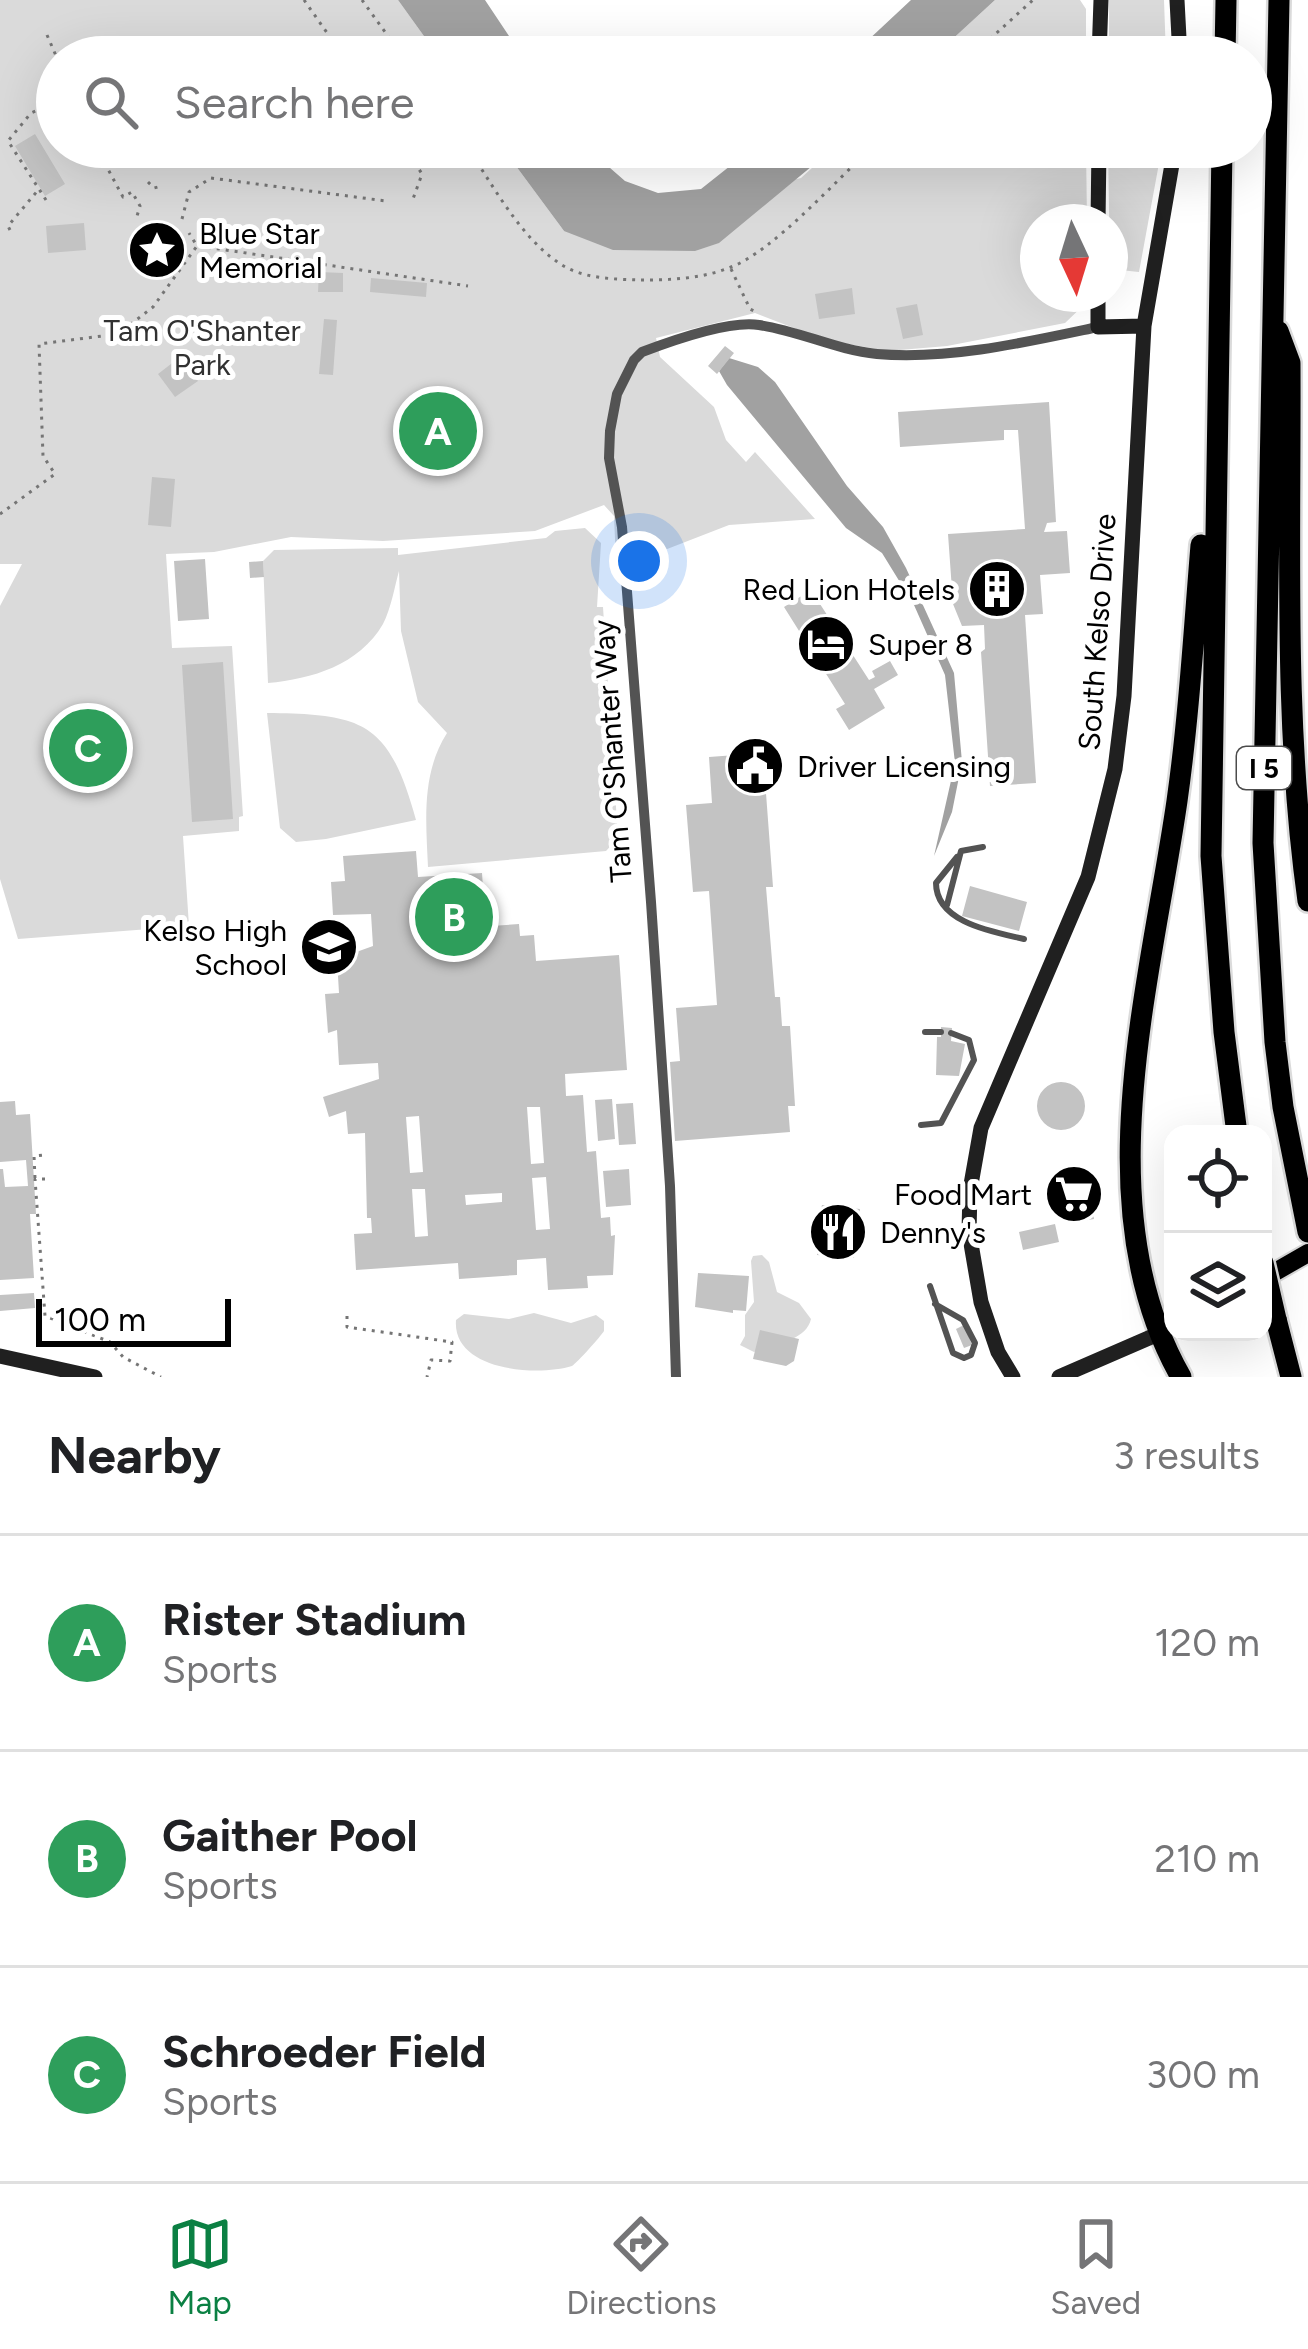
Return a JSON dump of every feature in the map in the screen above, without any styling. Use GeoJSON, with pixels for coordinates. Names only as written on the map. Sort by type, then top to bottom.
{"type":"FeatureCollection","features":[{"type":"Feature","properties":{"kind":"highway"},"geometry":{"type":"LineString","coordinates":[[1225,36],[1226,0]]}},
{"type":"Feature","properties":{"kind":"highway","name":"I 5"},"geometry":{"type":"LineString","coordinates":[[1279,0],[1263,843],[1275,1042],[1306,1223]]}},
{"type":"Feature","properties":{"kind":"highway","name":"I 5"},"geometry":{"type":"LineString","coordinates":[[1221,168],[1210,856],[1237,1125]]}},
{"type":"Feature","properties":{"kind":"highway"},"geometry":{"type":"LineString","coordinates":[[1273,319],[1290,364],[1292,690],[1308,902]]}},
{"type":"Feature","properties":{"kind":"highway"},"geometry":{"type":"LineString","coordinates":[[1164,1324],[1136,1230],[1131,1109],[1177,801],[1207,477],[1215,437]]}},
{"type":"Feature","properties":{"kind":"highway"},"geometry":{"type":"LineString","coordinates":[[1272,1302],[1291,1377]]}},
{"type":"Feature","properties":{"kind":"highway"},"geometry":{"type":"LineString","coordinates":[[1169,1341],[1180,1377]]}},
{"type":"Feature","properties":{"kind":"main road"},"geometry":{"type":"LineString","coordinates":[[1100,36],[1101,0]]}},
{"type":"Feature","properties":{"kind":"main road"},"geometry":{"type":"LineString","coordinates":[[1177,0],[1179,36]]}},
{"type":"Feature","properties":{"kind":"main road"},"geometry":{"type":"LineString","coordinates":[[1099,168],[1099,204]]}},
{"type":"Feature","properties":{"kind":"main road","name":"South Kelso Drive"},"geometry":{"type":"LineString","coordinates":[[1013,1377],[998,1352],[981,1301],[969,1232],[970,1190],[981,1128],[1088,877],[1115,769],[1124,696],[1144,326],[1171,168]]}},
{"type":"Feature","properties":{"kind":"main road"},"geometry":{"type":"LineString","coordinates":[[1098,312],[1098,328]]}},
{"type":"Feature","properties":{"kind":"main road","name":"Tam O'Shanter Way"},"geometry":{"type":"LineString","coordinates":[[1098,328],[1144,326]]}},
{"type":"Feature","properties":{"kind":"main road"},"geometry":{"type":"LineString","coordinates":[[1272,1274],[1308,1253]]}},
{"type":"Feature","properties":{"kind":"main road"},"geometry":{"type":"LineString","coordinates":[[1059,1377],[1164,1332]]}},
{"type":"Feature","properties":{"kind":"main road"},"geometry":{"type":"LineString","coordinates":[[0,1356],[95,1377]]}},
{"type":"Feature","properties":{"kind":"street","name":"Tam O'Shanter Way"},"geometry":{"type":"LineString","coordinates":[[676,1377],[670,1186],[651,902],[622,526],[609,458],[617,394],[642,352],[733,326],[754,324],[843,349],[912,355],[1012,345],[1098,328]]}},
{"type":"Feature","properties":{"kind":"lane"},"geometry":{"type":"LineString","coordinates":[[947,905],[961,851],[983,847]]}},
{"type":"Feature","properties":{"kind":"lane"},"geometry":{"type":"LineString","coordinates":[[958,857],[936,883],[936,893],[961,921],[1024,939]]}},
{"type":"Feature","properties":{"kind":"lane"},"geometry":{"type":"LineString","coordinates":[[925,1032],[940,1032]]}},
{"type":"Feature","properties":{"kind":"lane"},"geometry":{"type":"LineString","coordinates":[[921,1125],[941,1123],[974,1060],[969,1040],[951,1033]]}},
{"type":"Feature","properties":{"kind":"lane"},"geometry":{"type":"LineString","coordinates":[[930,1286],[934,1304],[953,1353],[968,1357],[975,1343],[967,1324],[934,1304]]}},
{"type":"Feature","properties":{"kind":"path"},"geometry":{"type":"LineString","coordinates":[[304,0],[329,36]]}},
{"type":"Feature","properties":{"kind":"path"},"geometry":{"type":"LineString","coordinates":[[362,0],[388,36]]}},
{"type":"Feature","properties":{"kind":"path"},"geometry":{"type":"LineString","coordinates":[[993,36],[1033,0]]}},
{"type":"Feature","properties":{"kind":"path"},"geometry":{"type":"LineString","coordinates":[[36,111],[8,141],[46,200]]}},
{"type":"Feature","properties":{"kind":"path"},"geometry":{"type":"LineString","coordinates":[[108,168],[123,196],[132,192],[140,206],[137,216]]}},
{"type":"Feature","properties":{"kind":"path"},"geometry":{"type":"LineString","coordinates":[[413,199],[422,174],[418,168]]}},
{"type":"Feature","properties":{"kind":"path"},"geometry":{"type":"LineString","coordinates":[[482,168],[543,251],[562,266],[583,274],[630,280],[687,278],[730,268],[781,231],[849,168]]}},
{"type":"Feature","properties":{"kind":"path"},"geometry":{"type":"LineString","coordinates":[[182,220],[183,205],[198,183],[220,177],[386,201]]}},
{"type":"Feature","properties":{"kind":"path"},"geometry":{"type":"LineString","coordinates":[[148,182],[154,188],[162,186]]}},
{"type":"Feature","properties":{"kind":"path"},"geometry":{"type":"LineString","coordinates":[[10,230],[8,226],[39,189]]}},
{"type":"Feature","properties":{"kind":"path"},"geometry":{"type":"LineString","coordinates":[[175,198],[183,205]]}},
{"type":"Feature","properties":{"kind":"path"},"geometry":{"type":"LineString","coordinates":[[189,233],[197,246],[468,286]]}},
{"type":"Feature","properties":{"kind":"path"},"geometry":{"type":"LineString","coordinates":[[137,244],[147,236],[155,237],[166,255],[162,267]]}},
{"type":"Feature","properties":{"kind":"path"},"geometry":{"type":"LineString","coordinates":[[0,514],[55,474],[43,456],[39,344],[118,334],[153,307],[197,246]]}},
{"type":"Feature","properties":{"kind":"path"},"geometry":{"type":"LineString","coordinates":[[730,268],[754,311]]}},
{"type":"Feature","properties":{"kind":"path"},"geometry":{"type":"LineString","coordinates":[[44,1155],[34,1156],[45,1316],[110,1342],[123,1357],[161,1377]]}},
{"type":"Feature","properties":{"kind":"path"},"geometry":{"type":"LineString","coordinates":[[35,1179],[45,1179]]}},
{"type":"Feature","properties":{"kind":"path"},"geometry":{"type":"LineString","coordinates":[[347,1316],[347,1327],[452,1342],[450,1361],[431,1360],[427,1377]]}},
{"type":"Feature","properties":{"kind":"green space","name":"Tam O'Shanter Park"},"geometry":{"type":"Polygon","coordinates":[[[0,0],[398,0],[424,36],[36,36],[36,168],[518,168],[564,231],[801,178],[812,168],[1086,168],[1087,204],[1020,204],[1020,312],[1077,312],[1065,323],[947,346],[888,351],[825,340],[755,313],[656,338],[660,357],[714,407],[726,440],[746,462],[755,452],[815,519],[729,525],[662,551],[616,562],[614,516],[604,505],[535,531],[383,541],[291,537],[214,552],[166,554],[172,648],[232,646],[243,816],[239,817],[239,831],[183,836],[189,926],[18,939],[0,879],[0,606],[22,564],[0,564],[0,0]]]}},
{"type":"Feature","properties":{"kind":"green space"},"geometry":{"type":"Polygon","coordinates":[[[995,0],[1080,0],[1086,9],[1086,36],[956,36],[995,0]]]}},
{"type":"Feature","properties":{"kind":"green space"},"geometry":{"type":"Polygon","coordinates":[[[1109,0],[1164,0],[1165,36],[1109,36],[1109,0]]]}},
{"type":"Feature","properties":{"kind":"green space"},"geometry":{"type":"Polygon","coordinates":[[[1108,168],[1158,168],[1139,272],[1128,271],[1128,204],[1109,204],[1108,168]]]}},
{"type":"Feature","properties":{"kind":"green space"},"geometry":{"type":"Polygon","coordinates":[[[585,528],[601,543],[597,607],[603,607],[618,838],[606,851],[428,867],[429,781],[447,733],[418,702],[401,631],[399,571],[383,624],[361,650],[317,673],[268,683],[263,561],[274,550],[398,548],[398,555],[546,538],[555,531],[585,528]]]}},
{"type":"Feature","properties":{"kind":"green space"},"geometry":{"type":"Polygon","coordinates":[[[267,713],[327,716],[368,730],[395,762],[416,820],[296,842],[280,828],[267,713]]]}},
{"type":"Feature","properties":{"kind":"green space"},"geometry":{"type":"Polygon","coordinates":[[[762,1255],[769,1262],[777,1292],[799,1303],[811,1319],[796,1337],[754,1352],[740,1345],[745,1315],[754,1302],[751,1261],[762,1255]]]}},
{"type":"Feature","properties":{"kind":"green space"},"geometry":{"type":"Polygon","coordinates":[[[534,1313],[571,1323],[596,1315],[604,1321],[604,1331],[572,1366],[538,1370],[481,1359],[458,1337],[456,1320],[464,1314],[509,1319],[534,1313]]]}},
{"type":"Feature","properties":{"kind":"shaded area"},"geometry":{"type":"Polygon","coordinates":[[[398,0],[485,0],[509,36],[424,36],[398,0]]]}},
{"type":"Feature","properties":{"kind":"shaded area"},"geometry":{"type":"Polygon","coordinates":[[[911,0],[995,0],[956,36],[872,36],[911,0]]]}},
{"type":"Feature","properties":{"kind":"shaded area"},"geometry":{"type":"Polygon","coordinates":[[[518,168],[610,168],[625,181],[658,193],[701,189],[728,168],[810,168],[719,243],[695,251],[613,250],[564,231],[518,168]]]}},
{"type":"Feature","properties":{"kind":"shaded area"},"geometry":{"type":"Polygon","coordinates":[[[729,358],[758,367],[775,382],[847,486],[883,527],[954,673],[962,762],[952,812],[934,856],[955,763],[945,675],[914,605],[882,553],[846,528],[727,385],[719,371],[729,358]]]}},
{"type":"Feature","properties":{"kind":"building"},"geometry":{"type":"Polygon","coordinates":[[[35,134],[36,168],[55,168],[65,184],[45,196],[15,146],[35,134]]]}},
{"type":"Feature","properties":{"kind":"building"},"geometry":{"type":"Polygon","coordinates":[[[84,223],[86,250],[48,253],[46,226],[84,223]]]}},
{"type":"Feature","properties":{"kind":"building"},"geometry":{"type":"Polygon","coordinates":[[[319,272],[343,273],[343,292],[318,292],[319,272]]]}},
{"type":"Feature","properties":{"kind":"building"},"geometry":{"type":"Polygon","coordinates":[[[371,278],[427,283],[426,297],[370,292],[371,278]]]}},
{"type":"Feature","properties":{"kind":"building"},"geometry":{"type":"Polygon","coordinates":[[[852,288],[855,314],[819,319],[815,294],[852,288]]]}},
{"type":"Feature","properties":{"kind":"building"},"geometry":{"type":"Polygon","coordinates":[[[917,304],[923,335],[903,339],[896,308],[917,304]]]}},
{"type":"Feature","properties":{"kind":"building"},"geometry":{"type":"Polygon","coordinates":[[[324,319],[337,320],[333,375],[319,374],[324,319]]]}},
{"type":"Feature","properties":{"kind":"building"},"geometry":{"type":"Polygon","coordinates":[[[725,346],[734,353],[717,374],[708,366],[725,346]]]}},
{"type":"Feature","properties":{"kind":"building"},"geometry":{"type":"Polygon","coordinates":[[[180,357],[198,381],[175,397],[158,374],[180,357]]]}},
{"type":"Feature","properties":{"kind":"building","name":"Red Lion Hotels"},"geometry":{"type":"Polygon","coordinates":[[[1049,402],[1056,522],[1047,523],[1044,532],[1067,531],[1070,573],[1040,575],[1043,614],[1025,615],[1036,783],[990,786],[981,652],[985,649],[984,625],[962,626],[953,604],[948,534],[1025,529],[1018,430],[1004,430],[1004,440],[900,447],[898,412],[1049,402]]]}},
{"type":"Feature","properties":{"kind":"building"},"geometry":{"type":"Polygon","coordinates":[[[152,477],[175,479],[171,527],[148,525],[152,477]]]}},
{"type":"Feature","properties":{"kind":"building"},"geometry":{"type":"Polygon","coordinates":[[[205,559],[209,619],[178,621],[174,561],[205,559]]]}},
{"type":"Feature","properties":{"kind":"building"},"geometry":{"type":"Polygon","coordinates":[[[263,561],[264,577],[250,578],[249,562],[263,561]]]}},
{"type":"Feature","properties":{"kind":"building","name":"Super 8"},"geometry":{"type":"Polygon","coordinates":[[[811,590],[869,680],[875,677],[872,671],[890,661],[898,675],[874,689],[885,708],[849,730],[836,709],[845,704],[784,607],[811,590]]]}},
{"type":"Feature","properties":{"kind":"building"},"geometry":{"type":"Polygon","coordinates":[[[223,662],[233,819],[192,822],[182,665],[223,662]]]}},
{"type":"Feature","properties":{"kind":"building"},"geometry":{"type":"Polygon","coordinates":[[[763,753],[775,997],[780,997],[782,1026],[790,1026],[795,1106],[788,1106],[790,1132],[675,1141],[670,1062],[680,1061],[676,1008],[717,1005],[709,891],[693,892],[686,805],[712,803],[709,757],[763,753]]]}},
{"type":"Feature","properties":{"kind":"building"},"geometry":{"type":"Polygon","coordinates":[[[416,851],[418,877],[482,873],[484,902],[495,901],[496,917],[485,918],[487,938],[492,938],[491,926],[519,924],[520,936],[534,935],[536,961],[619,955],[627,1070],[565,1074],[566,1096],[583,1095],[587,1152],[596,1151],[601,1218],[610,1217],[611,1236],[615,1235],[613,1275],[587,1276],[588,1288],[548,1290],[546,1258],[517,1260],[517,1275],[459,1279],[458,1263],[356,1270],[354,1234],[372,1233],[371,1218],[367,1218],[365,1133],[348,1134],[346,1111],[329,1117],[323,1097],[379,1079],[378,1063],[339,1065],[337,1030],[328,1033],[325,994],[339,993],[337,959],[373,946],[371,914],[333,915],[331,882],[345,881],[343,856],[416,851]],[[527,1107],[531,1164],[544,1163],[540,1107],[527,1107]],[[419,1116],[406,1117],[410,1173],[423,1172],[419,1116]],[[546,1177],[532,1178],[536,1230],[550,1229],[546,1177]],[[412,1189],[415,1237],[428,1236],[425,1189],[412,1189]],[[502,1193],[465,1195],[466,1205],[502,1202],[502,1193]]]}},
{"type":"Feature","properties":{"kind":"building"},"geometry":{"type":"Polygon","coordinates":[[[970,886],[1027,902],[1019,931],[962,916],[970,886]]]}},
{"type":"Feature","properties":{"kind":"building"},"geometry":{"type":"Polygon","coordinates":[[[941,1027],[952,1028],[951,1041],[965,1044],[959,1076],[936,1075],[941,1027]]]}},
{"type":"Feature","properties":{"kind":"building"},"geometry":{"type":"Polygon","coordinates":[[[1061,1082],[1078,1089],[1085,1106],[1078,1123],[1061,1130],[1044,1123],[1037,1106],[1044,1089],[1061,1082]]]}},
{"type":"Feature","properties":{"kind":"building"},"geometry":{"type":"Polygon","coordinates":[[[612,1099],[615,1139],[598,1141],[595,1100],[612,1099]]]}},
{"type":"Feature","properties":{"kind":"building"},"geometry":{"type":"Polygon","coordinates":[[[15,1101],[16,1115],[30,1114],[34,1278],[0,1280],[0,1169],[5,1187],[28,1186],[26,1160],[0,1162],[0,1102],[15,1101]]]}},
{"type":"Feature","properties":{"kind":"building"},"geometry":{"type":"Polygon","coordinates":[[[633,1103],[636,1144],[619,1145],[616,1104],[633,1103]]]}},
{"type":"Feature","properties":{"kind":"building"},"geometry":{"type":"Polygon","coordinates":[[[629,1169],[631,1205],[606,1207],[603,1171],[629,1169]]]}},
{"type":"Feature","properties":{"kind":"building","name":"Food Mart"},"geometry":{"type":"Polygon","coordinates":[[[1087,1180],[1094,1219],[1077,1222],[1061,1203],[1058,1186],[1087,1180]]]}},
{"type":"Feature","properties":{"kind":"building","name":"Denny's"},"geometry":{"type":"Polygon","coordinates":[[[822,1205],[860,1209],[854,1258],[817,1255],[819,1236],[815,1235],[822,1205]]]}},
{"type":"Feature","properties":{"kind":"building"},"geometry":{"type":"Polygon","coordinates":[[[1055,1224],[1059,1242],[1023,1250],[1019,1232],[1055,1224]]]}},
{"type":"Feature","properties":{"kind":"building"},"geometry":{"type":"Polygon","coordinates":[[[698,1273],[749,1276],[746,1311],[695,1307],[698,1273]]]}},
{"type":"Feature","properties":{"kind":"building"},"geometry":{"type":"Polygon","coordinates":[[[34,1293],[35,1308],[0,1311],[0,1295],[34,1293]]]}},
{"type":"Feature","properties":{"kind":"building"},"geometry":{"type":"Polygon","coordinates":[[[964,1325],[972,1345],[964,1348],[956,1329],[964,1325]]]}},
{"type":"Feature","properties":{"kind":"building"},"geometry":{"type":"Polygon","coordinates":[[[760,1330],[799,1339],[794,1361],[786,1366],[753,1359],[760,1330]]]}},
{"type":"Feature","properties":{"kind":"place","name":"Blue Star Memorial"},"geometry":{"type":"Point","coordinates":[157,250]}},
{"type":"Feature","properties":{"kind":"place","name":"Rister Stadium"},"geometry":{"type":"Point","coordinates":[438,431]}},
{"type":"Feature","properties":{"kind":"place","name":"Red Lion Hotels"},"geometry":{"type":"Point","coordinates":[997,589]}},
{"type":"Feature","properties":{"kind":"place","name":"Super 8"},"geometry":{"type":"Point","coordinates":[826,644]}},
{"type":"Feature","properties":{"kind":"place","name":"Schroeder Field"},"geometry":{"type":"Point","coordinates":[88,748]}},
{"type":"Feature","properties":{"kind":"place","name":"Driver Licensing"},"geometry":{"type":"Point","coordinates":[755,766]}},
{"type":"Feature","properties":{"kind":"place","name":"Gaither Pool"},"geometry":{"type":"Point","coordinates":[454,917]}},
{"type":"Feature","properties":{"kind":"place","name":"Kelso High School"},"geometry":{"type":"Point","coordinates":[329,947]}},
{"type":"Feature","properties":{"kind":"place","name":"Food Mart"},"geometry":{"type":"Point","coordinates":[1074,1194]}},
{"type":"Feature","properties":{"kind":"place","name":"Denny's"},"geometry":{"type":"Point","coordinates":[838,1232]}}]}
